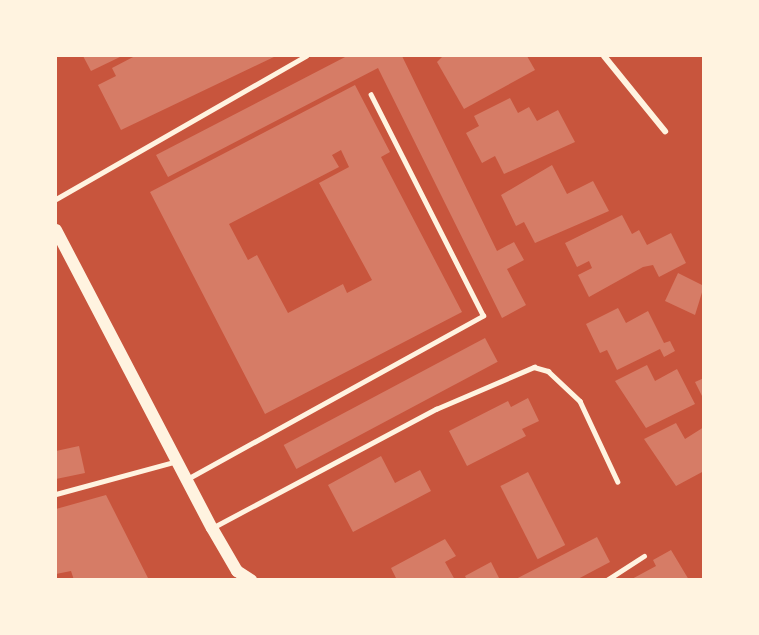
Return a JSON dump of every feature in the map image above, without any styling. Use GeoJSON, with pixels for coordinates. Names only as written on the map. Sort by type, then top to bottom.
{"type":"FeatureCollection","features":[{"type":"Feature","properties":{"kind":"main road"},"geometry":{"type":"LineString","coordinates":[[56,230],[236,575],[251,579]]}},
{"type":"Feature","properties":{"kind":"street"},"geometry":{"type":"LineString","coordinates":[[604,56],[664,131]]}},
{"type":"Feature","properties":{"kind":"lane"},"geometry":{"type":"LineString","coordinates":[[56,199],[306,56]]}},
{"type":"Feature","properties":{"kind":"lane"},"geometry":{"type":"LineString","coordinates":[[186,479],[483,316],[371,95]]}},
{"type":"Feature","properties":{"kind":"lane"},"geometry":{"type":"LineString","coordinates":[[212,528],[436,409],[534,367],[548,370],[580,401],[618,482]]}},
{"type":"Feature","properties":{"kind":"lane"},"geometry":{"type":"LineString","coordinates":[[56,494],[177,461]]}},
{"type":"Feature","properties":{"kind":"lane"},"geometry":{"type":"LineString","coordinates":[[607,579],[644,556]]}},
{"type":"Feature","properties":{"kind":"building"},"geometry":{"type":"Polygon","coordinates":[[[83,56],[122,56],[91,71],[83,56]]]}},
{"type":"Feature","properties":{"kind":"building"},"geometry":{"type":"Polygon","coordinates":[[[135,56],[276,56],[121,130],[98,85],[116,76],[112,68],[135,56]]]}},
{"type":"Feature","properties":{"kind":"building"},"geometry":{"type":"Polygon","coordinates":[[[347,56],[402,56],[497,251],[514,242],[524,260],[507,269],[526,305],[502,318],[378,68],[168,177],[156,155],[347,56]]]}},
{"type":"Feature","properties":{"kind":"building"},"geometry":{"type":"Polygon","coordinates":[[[443,56],[527,56],[535,70],[464,109],[437,62],[443,56]]]}},
{"type":"Feature","properties":{"kind":"building"},"geometry":{"type":"Polygon","coordinates":[[[355,85],[390,152],[381,157],[462,312],[265,414],[150,192],[355,85]],[[341,150],[332,155],[339,167],[229,224],[248,260],[257,255],[288,313],[343,284],[347,293],[372,280],[319,183],[349,167],[341,150]]]}},
{"type":"Feature","properties":{"kind":"building"},"geometry":{"type":"Polygon","coordinates":[[[510,98],[518,113],[529,107],[537,121],[558,110],[575,142],[504,174],[495,156],[482,163],[466,133],[479,126],[474,116],[510,98]]]}},
{"type":"Feature","properties":{"kind":"building"},"geometry":{"type":"Polygon","coordinates":[[[552,165],[567,194],[593,181],[609,211],[535,243],[524,222],[516,226],[501,195],[552,165]]]}},
{"type":"Feature","properties":{"kind":"building"},"geometry":{"type":"Polygon","coordinates":[[[622,215],[632,234],[639,230],[647,245],[671,233],[686,263],[659,277],[653,265],[643,267],[589,297],[578,275],[592,268],[589,261],[577,267],[565,243],[622,215]]]}},
{"type":"Feature","properties":{"kind":"building"},"geometry":{"type":"Polygon","coordinates":[[[678,273],[704,286],[695,315],[665,301],[678,273]]]}},
{"type":"Feature","properties":{"kind":"building"},"geometry":{"type":"Polygon","coordinates":[[[618,308],[626,323],[648,311],[664,343],[670,341],[675,351],[664,357],[660,349],[617,370],[607,350],[600,353],[586,324],[618,308]]]}},
{"type":"Feature","properties":{"kind":"building"},"geometry":{"type":"Polygon","coordinates":[[[485,338],[498,362],[296,469],[284,445],[485,338]]]}},
{"type":"Feature","properties":{"kind":"building"},"geometry":{"type":"Polygon","coordinates":[[[647,365],[655,381],[677,369],[695,404],[646,428],[615,381],[647,365]]]}},
{"type":"Feature","properties":{"kind":"building"},"geometry":{"type":"Polygon","coordinates":[[[704,378],[704,400],[695,382],[704,378]]]}},
{"type":"Feature","properties":{"kind":"building"},"geometry":{"type":"Polygon","coordinates":[[[528,398],[539,421],[522,429],[526,436],[467,466],[449,431],[508,401],[511,407],[528,398]]]}},
{"type":"Feature","properties":{"kind":"building"},"geometry":{"type":"Polygon","coordinates":[[[676,423],[685,439],[704,427],[704,471],[676,486],[644,439],[676,423]]]}},
{"type":"Feature","properties":{"kind":"building"},"geometry":{"type":"Polygon","coordinates":[[[79,446],[85,473],[56,479],[56,451],[79,446]]]}},
{"type":"Feature","properties":{"kind":"building"},"geometry":{"type":"Polygon","coordinates":[[[381,456],[395,483],[420,470],[431,491],[353,532],[328,485],[381,456]]]}},
{"type":"Feature","properties":{"kind":"building"},"geometry":{"type":"Polygon","coordinates":[[[528,472],[565,545],[538,559],[500,486],[528,472]]]}},
{"type":"Feature","properties":{"kind":"building"},"geometry":{"type":"Polygon","coordinates":[[[106,495],[149,580],[74,580],[71,571],[56,574],[56,509],[106,495]]]}},
{"type":"Feature","properties":{"kind":"building"},"geometry":{"type":"Polygon","coordinates":[[[597,537],[610,562],[576,580],[514,580],[597,537]]]}},
{"type":"Feature","properties":{"kind":"building"},"geometry":{"type":"Polygon","coordinates":[[[445,539],[456,556],[445,562],[455,580],[397,580],[391,568],[445,539]]]}},
{"type":"Feature","properties":{"kind":"building"},"geometry":{"type":"Polygon","coordinates":[[[671,550],[689,580],[630,580],[656,566],[653,560],[671,550]]]}},
{"type":"Feature","properties":{"kind":"building"},"geometry":{"type":"Polygon","coordinates":[[[491,562],[500,580],[467,580],[465,576],[491,562]]]}}]}
